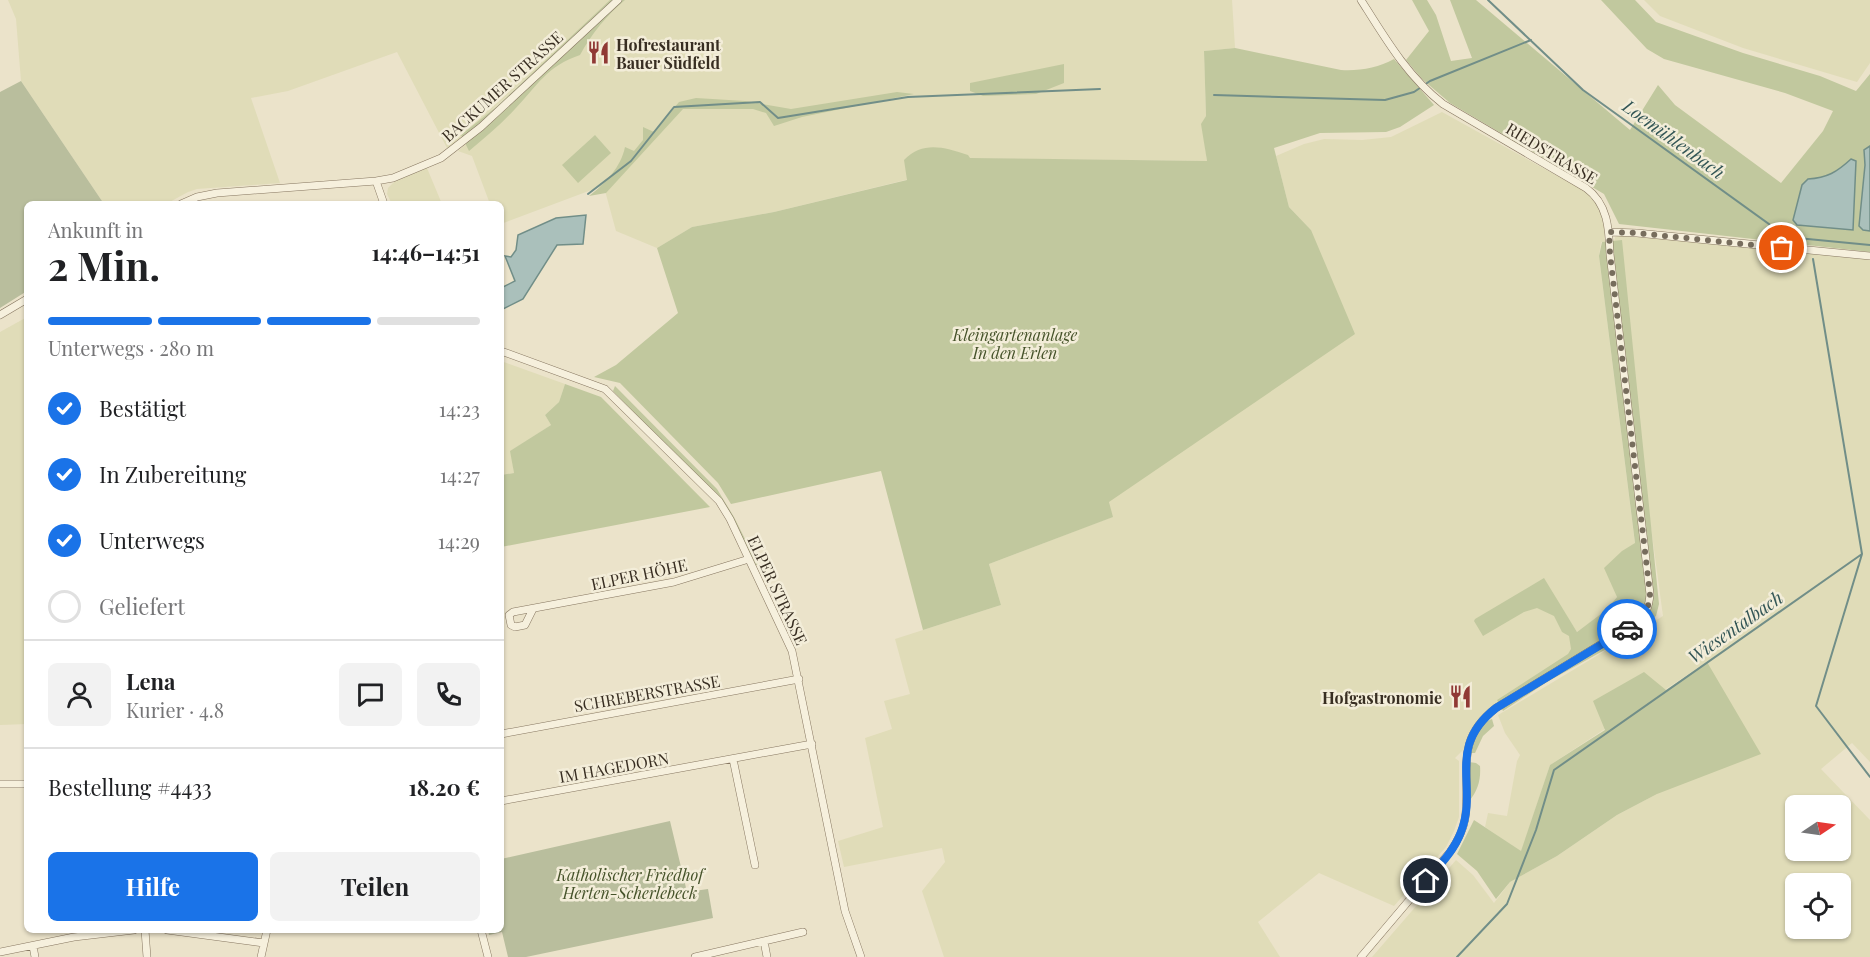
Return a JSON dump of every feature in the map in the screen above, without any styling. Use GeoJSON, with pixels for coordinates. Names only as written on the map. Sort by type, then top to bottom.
{"type":"FeatureCollection","features":[{"type":"Feature","properties":{"kind":"street","name":"BACKUMER STRASSE"},"geometry":{"type":"LineString","coordinates":[[188,201],[217,193],[376,181],[413,171],[441,158],[457,147],[618,0]]}},
{"type":"Feature","properties":{"kind":"street","name":"RIEDSTRASSE"},"geometry":{"type":"LineString","coordinates":[[1360,0],[1385,39],[1425,90],[1443,104],[1571,179],[1595,195],[1602,206],[1609,232],[1650,594],[1648,609],[1636,623],[1496,708],[1480,723],[1472,736],[1466,756],[1466,806],[1461,833],[1450,852],[1361,957]]}},
{"type":"Feature","properties":{"kind":"street"},"geometry":{"type":"LineString","coordinates":[[376,181],[383,201]]}},
{"type":"Feature","properties":{"kind":"street"},"geometry":{"type":"LineString","coordinates":[[1609,232],[1870,256]]}},
{"type":"Feature","properties":{"kind":"street"},"geometry":{"type":"LineString","coordinates":[[0,315],[24,301]]}},
{"type":"Feature","properties":{"kind":"street","name":"ELPER STRASSE"},"geometry":{"type":"LineString","coordinates":[[504,352],[596,386],[610,394],[719,501],[730,519],[792,651],[845,911],[861,957]]}},
{"type":"Feature","properties":{"kind":"street","name":"ELPER HÖHE"},"geometry":{"type":"LineString","coordinates":[[533,609],[674,582],[749,559]]}},
{"type":"Feature","properties":{"kind":"street","name":"SCHREBERSTRASSE"},"geometry":{"type":"LineString","coordinates":[[504,733],[799,679]]}},
{"type":"Feature","properties":{"kind":"street","name":"IM HAGEDORN"},"geometry":{"type":"LineString","coordinates":[[504,800],[812,744]]}},
{"type":"Feature","properties":{"kind":"street"},"geometry":{"type":"LineString","coordinates":[[733,759],[755,865]]}},
{"type":"Feature","properties":{"kind":"street"},"geometry":{"type":"LineString","coordinates":[[0,784],[24,784]]}},
{"type":"Feature","properties":{"kind":"street"},"geometry":{"type":"LineString","coordinates":[[695,957],[803,932]]}},
{"type":"Feature","properties":{"kind":"street"},"geometry":{"type":"LineString","coordinates":[[0,952],[74,937],[108,933]]}},
{"type":"Feature","properties":{"kind":"street"},"geometry":{"type":"LineString","coordinates":[[145,933],[147,957]]}},
{"type":"Feature","properties":{"kind":"street"},"geometry":{"type":"LineString","coordinates":[[189,933],[264,943]]}},
{"type":"Feature","properties":{"kind":"street"},"geometry":{"type":"LineString","coordinates":[[261,957],[266,933]]}},
{"type":"Feature","properties":{"kind":"street"},"geometry":{"type":"LineString","coordinates":[[482,933],[488,957]]}},
{"type":"Feature","properties":{"kind":"street"},"geometry":{"type":"LineString","coordinates":[[764,940],[767,957]]}},
{"type":"Feature","properties":{"kind":"street"},"geometry":{"type":"LineString","coordinates":[[33,946],[35,957]]}},
{"type":"Feature","properties":{"kind":"shaded area"},"geometry":{"type":"Polygon","coordinates":[[[8,0],[612,0],[448,150],[397,52],[288,91],[251,98],[280,183],[197,189],[172,201],[102,201],[21,81],[16,19],[8,0]]]}},
{"type":"Feature","properties":{"kind":"shaded area"},"geometry":{"type":"Polygon","coordinates":[[[622,0],[1232,0],[1235,48],[1204,51],[1206,116],[1202,124],[1207,161],[943,158],[930,174],[774,212],[692,227],[657,248],[616,231],[602,186],[504,223],[504,201],[489,201],[472,156],[458,151],[535,84],[622,0]]]}},
{"type":"Feature","properties":{"kind":"shaded area"},"geometry":{"type":"Polygon","coordinates":[[[1644,0],[1870,0],[1870,63],[1857,82],[1743,48],[1660,16],[1644,0]]]}},
{"type":"Feature","properties":{"kind":"shaded area"},"geometry":{"type":"Polygon","coordinates":[[[1442,112],[1590,194],[1599,206],[1604,222],[1605,242],[1601,242],[1599,256],[1635,544],[1622,552],[1615,590],[1617,597],[1606,610],[1577,632],[1549,588],[1581,652],[1486,711],[1479,719],[1464,749],[1455,758],[1459,761],[1459,817],[1454,831],[1446,847],[1394,906],[1319,873],[1258,922],[1280,957],[944,957],[922,891],[945,862],[942,848],[844,867],[838,841],[883,827],[865,738],[892,729],[884,701],[910,694],[895,639],[1001,605],[989,564],[1112,517],[1109,502],[1311,230],[1289,207],[1276,156],[1304,144],[1324,139],[1362,140],[1391,137],[1442,112]]]}},
{"type":"Feature","properties":{"kind":"shaded area"},"geometry":{"type":"Polygon","coordinates":[[[427,168],[441,201],[390,201],[387,194],[388,188],[396,180],[427,168]]]}},
{"type":"Feature","properties":{"kind":"shaded area"},"geometry":{"type":"Polygon","coordinates":[[[1624,235],[1870,258],[1870,762],[1852,743],[1821,769],[1846,795],[1785,795],[1785,861],[1851,861],[1851,800],[1870,820],[1870,957],[1372,957],[1456,860],[1473,875],[1494,903],[1510,882],[1557,856],[1617,815],[1657,794],[1707,662],[1550,765],[1521,852],[1485,827],[1488,813],[1507,816],[1520,755],[1505,733],[1498,715],[1663,616],[1613,247],[1615,237],[1624,235]]]}},
{"type":"Feature","properties":{"kind":"shaded area"},"geometry":{"type":"Polygon","coordinates":[[[24,319],[24,724],[0,725],[0,332],[24,319]]]}},
{"type":"Feature","properties":{"kind":"shaded area"},"geometry":{"type":"Polygon","coordinates":[[[504,362],[565,384],[559,402],[545,415],[551,425],[511,451],[514,473],[504,475],[504,362]]]}},
{"type":"Feature","properties":{"kind":"green space"},"geometry":{"type":"Polygon","coordinates":[[[610,0],[625,0],[600,25],[580,55],[569,59],[551,71],[504,120],[469,151],[461,135],[496,107],[610,0]]]}},
{"type":"Feature","properties":{"kind":"green space"},"geometry":{"type":"Polygon","coordinates":[[[1412,0],[1427,0],[1436,15],[1451,61],[1472,58],[1450,0],[1476,0],[1630,130],[1658,85],[1675,105],[1781,183],[1823,131],[1833,111],[1785,93],[1664,59],[1647,49],[1601,0],[1635,0],[1656,22],[1743,53],[1820,76],[1856,91],[1870,74],[1870,252],[1619,224],[1604,194],[1450,103],[1422,79],[1406,60],[1429,31],[1412,0]]]}},
{"type":"Feature","properties":{"kind":"green space","name":"Kleingartenanlage In den Erlen"},"geometry":{"type":"Polygon","coordinates":[[[1235,48],[1341,70],[1369,68],[1394,59],[1434,105],[1400,127],[1386,132],[1320,133],[1274,148],[1289,207],[1311,230],[1355,334],[1109,502],[1113,517],[989,564],[1001,605],[923,630],[881,471],[731,504],[718,483],[620,383],[594,377],[616,365],[678,313],[657,248],[692,227],[774,212],[907,180],[904,160],[918,150],[926,148],[942,148],[968,155],[970,158],[1207,161],[1201,124],[1206,116],[1204,51],[1235,48]]]}},
{"type":"Feature","properties":{"kind":"green space"},"geometry":{"type":"Polygon","coordinates":[[[1064,64],[1064,83],[1036,94],[983,96],[970,91],[970,83],[1064,64]]]}},
{"type":"Feature","properties":{"kind":"green space"},"geometry":{"type":"Polygon","coordinates":[[[21,81],[102,201],[24,201],[24,293],[0,308],[0,92],[21,81]]]}},
{"type":"Feature","properties":{"kind":"green space"},"geometry":{"type":"Polygon","coordinates":[[[897,92],[914,94],[802,117],[774,126],[766,113],[753,109],[683,109],[606,193],[589,196],[612,174],[625,147],[634,151],[643,140],[643,127],[654,132],[679,102],[696,98],[745,101],[791,109],[897,92]]]}},
{"type":"Feature","properties":{"kind":"green space"},"geometry":{"type":"Polygon","coordinates":[[[595,135],[611,153],[578,183],[562,165],[595,135]]]}},
{"type":"Feature","properties":{"kind":"green space"},"geometry":{"type":"Polygon","coordinates":[[[1622,240],[1659,604],[1656,616],[1610,647],[1547,682],[1503,711],[1497,700],[1568,654],[1571,649],[1569,636],[1562,632],[1554,616],[1537,608],[1524,612],[1483,636],[1475,619],[1544,578],[1577,632],[1606,610],[1617,597],[1604,568],[1622,551],[1635,543],[1599,256],[1602,242],[1622,240]]]}},
{"type":"Feature","properties":{"kind":"green space"},"geometry":{"type":"Polygon","coordinates":[[[565,384],[601,397],[710,507],[504,546],[504,475],[514,473],[510,451],[551,425],[545,415],[559,402],[565,384]]]}},
{"type":"Feature","properties":{"kind":"green space"},"geometry":{"type":"Polygon","coordinates":[[[615,386],[717,489],[758,565],[755,565],[727,508],[613,391],[615,386]]]}},
{"type":"Feature","properties":{"kind":"green space"},"geometry":{"type":"Polygon","coordinates":[[[1707,662],[1761,754],[1657,794],[1617,815],[1557,856],[1510,882],[1496,899],[1477,871],[1457,854],[1474,820],[1521,851],[1550,765],[1605,730],[1593,701],[1644,672],[1666,690],[1707,662]]]}},
{"type":"Feature","properties":{"kind":"green space"},"geometry":{"type":"Polygon","coordinates":[[[1492,719],[1494,726],[1483,736],[1475,753],[1470,753],[1480,729],[1492,719]]]}},
{"type":"Feature","properties":{"kind":"green space"},"geometry":{"type":"Polygon","coordinates":[[[1469,762],[1480,766],[1480,771],[1477,789],[1469,801],[1469,762]]]}},
{"type":"Feature","properties":{"kind":"green space","name":"Katholischer Friedhof Herten-Scherlebeck"},"geometry":{"type":"Polygon","coordinates":[[[670,821],[687,892],[708,889],[713,918],[526,957],[508,957],[502,933],[504,858],[670,821]]]}},
{"type":"Feature","properties":{"kind":"water"},"geometry":{"type":"Polygon","coordinates":[[[1870,146],[1870,231],[1863,230],[1859,226],[1865,165],[1864,150],[1870,146]]]}},
{"type":"Feature","properties":{"kind":"water"},"geometry":{"type":"Polygon","coordinates":[[[1851,159],[1856,161],[1853,230],[1797,225],[1793,220],[1802,185],[1808,179],[1831,174],[1851,159]]]}},
{"type":"Feature","properties":{"kind":"water"},"geometry":{"type":"Polygon","coordinates":[[[586,215],[583,244],[557,245],[523,299],[504,308],[504,286],[515,281],[505,256],[511,257],[516,250],[518,235],[556,218],[586,215]]]}},
{"type":"Feature","properties":{"kind":"waterway","name":"Loemühlenbach"},"geometry":{"type":"LineString","coordinates":[[1488,0],[1583,90],[1787,237],[1870,245]]}},
{"type":"Feature","properties":{"kind":"waterway"},"geometry":{"type":"LineString","coordinates":[[1214,95],[1385,100],[1414,92],[1430,81],[1531,40]]}},
{"type":"Feature","properties":{"kind":"waterway"},"geometry":{"type":"LineString","coordinates":[[588,194],[631,161],[674,107],[760,102],[778,118],[908,97],[1100,89]]}},
{"type":"Feature","properties":{"kind":"waterway","name":"Wiesentalbach"},"geometry":{"type":"LineString","coordinates":[[1457,957],[1507,904],[1536,830],[1554,770],[1862,554],[1813,259]]}},
{"type":"Feature","properties":{"kind":"waterway"},"geometry":{"type":"LineString","coordinates":[[1862,554],[1816,706],[1870,777]]}},
{"type":"Feature","properties":{"kind":"way so far"},"geometry":{"type":"LineString","coordinates":[[1627,629],[1646,614],[1650,594],[1609,232],[1782,248]]}},
{"type":"Feature","properties":{"kind":"place","name":"Hofrestaurant Bauer Südfeld"},"geometry":{"type":"Point","coordinates":[598,53]}},
{"type":"Feature","properties":{"kind":"place","name":"Hofgastronomie"},"geometry":{"type":"Point","coordinates":[1460,697]}},
{"type":"Feature","properties":{"kind":"route"},"geometry":{"type":"LineString","coordinates":[[1426,881],[1450,852],[1461,833],[1466,806],[1466,756],[1472,736],[1480,723],[1496,708],[1592,648],[1627,629]]}}]}
